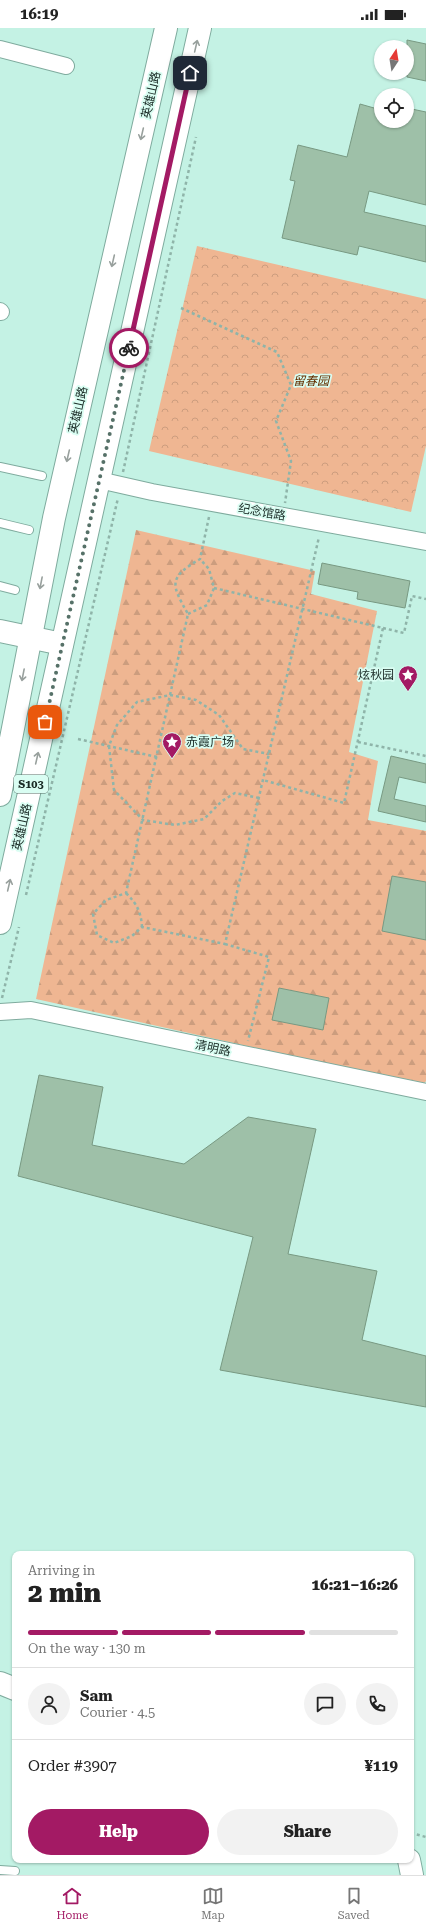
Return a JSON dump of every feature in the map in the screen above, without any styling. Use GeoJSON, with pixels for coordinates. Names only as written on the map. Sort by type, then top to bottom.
{"type":"FeatureCollection","features":[{"type":"Feature","properties":{"kind":"main road","name":"英雄山路"},"geometry":{"type":"LineString","coordinates":[[0,795],[54,518],[166,28]]}},
{"type":"Feature","properties":{"kind":"main road","name":"英雄山路"},"geometry":{"type":"LineString","coordinates":[[10,923],[62,644],[200,28]]}},
{"type":"Feature","properties":{"kind":"main road"},"geometry":{"type":"LineString","coordinates":[[0,631],[62,644]]}},
{"type":"Feature","properties":{"kind":"main road"},"geometry":{"type":"LineString","coordinates":[[0,1683],[12,1688]]}},
{"type":"Feature","properties":{"kind":"main road"},"geometry":{"type":"LineString","coordinates":[[410,1863],[412,1875]]}},
{"type":"Feature","properties":{"kind":"street"},"geometry":{"type":"LineString","coordinates":[[0,49],[66,66]]}},
{"type":"Feature","properties":{"kind":"street","name":"纪念馆路"},"geometry":{"type":"LineString","coordinates":[[99,480],[120,486],[426,542]]}},
{"type":"Feature","properties":{"kind":"street","name":"清明路"},"geometry":{"type":"LineString","coordinates":[[1,1006],[31,1010],[426,1092]]}},
{"type":"Feature","properties":{"kind":"lane"},"geometry":{"type":"LineString","coordinates":[[0,467],[42,476]]}},
{"type":"Feature","properties":{"kind":"lane"},"geometry":{"type":"LineString","coordinates":[[0,523],[29,530]]}},
{"type":"Feature","properties":{"kind":"lane"},"geometry":{"type":"LineString","coordinates":[[0,586],[15,590]]}},
{"type":"Feature","properties":{"kind":"lane"},"geometry":{"type":"LineString","coordinates":[[0,1870],[16,1871]]}},
{"type":"Feature","properties":{"kind":"path"},"geometry":{"type":"LineString","coordinates":[[25,900],[120,486],[196,134]]}},
{"type":"Feature","properties":{"kind":"path"},"geometry":{"type":"LineString","coordinates":[[181,308],[277,352],[291,385],[276,421],[291,461],[282,516]]}},
{"type":"Feature","properties":{"kind":"path"},"geometry":{"type":"LineString","coordinates":[[126,893],[188,614],[175,591],[177,579],[184,569],[200,559],[212,503]]}},
{"type":"Feature","properties":{"kind":"path"},"geometry":{"type":"LineString","coordinates":[[226,944],[322,523]]}},
{"type":"Feature","properties":{"kind":"path"},"geometry":{"type":"LineString","coordinates":[[188,614],[207,605],[214,588],[209,569],[200,559]]}},
{"type":"Feature","properties":{"kind":"path"},"geometry":{"type":"LineString","coordinates":[[214,588],[404,633],[412,596],[426,599]]}},
{"type":"Feature","properties":{"kind":"path"},"geometry":{"type":"LineString","coordinates":[[263,780],[344,802],[383,628]]}},
{"type":"Feature","properties":{"kind":"path"},"geometry":{"type":"LineString","coordinates":[[259,798],[235,793],[222,801],[204,818],[175,825],[143,820],[114,790],[109,746],[117,726],[137,702],[170,695],[196,700],[219,715],[243,749],[269,754]]}},
{"type":"Feature","properties":{"kind":"path"},"geometry":{"type":"LineString","coordinates":[[78,739],[157,757]]}},
{"type":"Feature","properties":{"kind":"path"},"geometry":{"type":"LineString","coordinates":[[358,742],[426,756]]}},
{"type":"Feature","properties":{"kind":"path"},"geometry":{"type":"LineString","coordinates":[[126,893],[136,902],[142,914],[142,927],[132,936],[114,943],[97,935],[93,914],[106,900],[126,893]]}},
{"type":"Feature","properties":{"kind":"path"},"geometry":{"type":"LineString","coordinates":[[1,1006],[10,923]]}},
{"type":"Feature","properties":{"kind":"path"},"geometry":{"type":"LineString","coordinates":[[142,927],[226,944],[269,956],[245,1054]]}},
{"type":"Feature","properties":{"kind":"path"},"geometry":{"type":"LineString","coordinates":[[414,1834],[426,1837]]}},
{"type":"Feature","properties":{"kind":"green space","name":"留春园"},"geometry":{"type":"Polygon","coordinates":[[[197,246],[426,299],[426,446],[411,512],[149,451],[197,246]]]}},
{"type":"Feature","properties":{"kind":"green space"},"geometry":{"type":"Polygon","coordinates":[[[136,530],[315,571],[311,594],[377,611],[349,752],[378,761],[368,820],[426,831],[426,1081],[423,1085],[36,999],[136,530]]]}},
{"type":"Feature","properties":{"kind":"building"},"geometry":{"type":"Polygon","coordinates":[[[414,41],[426,44],[426,81],[414,78],[414,41]]]}},
{"type":"Feature","properties":{"kind":"building"},"geometry":{"type":"Polygon","coordinates":[[[360,104],[374,108],[374,128],[414,128],[414,109],[426,112],[426,205],[369,191],[364,212],[426,226],[426,262],[359,246],[357,255],[282,238],[295,181],[290,180],[298,145],[347,157],[360,104]]]}},
{"type":"Feature","properties":{"kind":"building"},"geometry":{"type":"Polygon","coordinates":[[[322,563],[410,581],[405,608],[357,599],[358,592],[318,584],[322,563]]]}},
{"type":"Feature","properties":{"kind":"building"},"geometry":{"type":"Polygon","coordinates":[[[391,756],[426,764],[426,783],[399,777],[394,799],[426,806],[426,822],[378,811],[391,756]]]}},
{"type":"Feature","properties":{"kind":"building"},"geometry":{"type":"Polygon","coordinates":[[[392,876],[426,882],[426,940],[382,931],[392,876]]]}},
{"type":"Feature","properties":{"kind":"building"},"geometry":{"type":"Polygon","coordinates":[[[279,988],[329,998],[323,1030],[272,1020],[279,988]]]}},
{"type":"Feature","properties":{"kind":"building"},"geometry":{"type":"Polygon","coordinates":[[[39,1075],[103,1087],[92,1145],[184,1164],[248,1117],[316,1129],[288,1254],[377,1271],[362,1340],[426,1356],[426,1407],[220,1370],[253,1237],[18,1176],[39,1075]]]}},
{"type":"Feature","properties":{"kind":"way so far"},"geometry":{"type":"LineString","coordinates":[[45,722],[129,348]]}},
{"type":"Feature","properties":{"kind":"place","name":"炫秋园"},"geometry":{"type":"Point","coordinates":[408,692]}},
{"type":"Feature","properties":{"kind":"place","name":"赤霞广场"},"geometry":{"type":"Point","coordinates":[172,759]}},
{"type":"Feature","properties":{"kind":"route"},"geometry":{"type":"LineString","coordinates":[[129,348],[190,73]]}}]}
